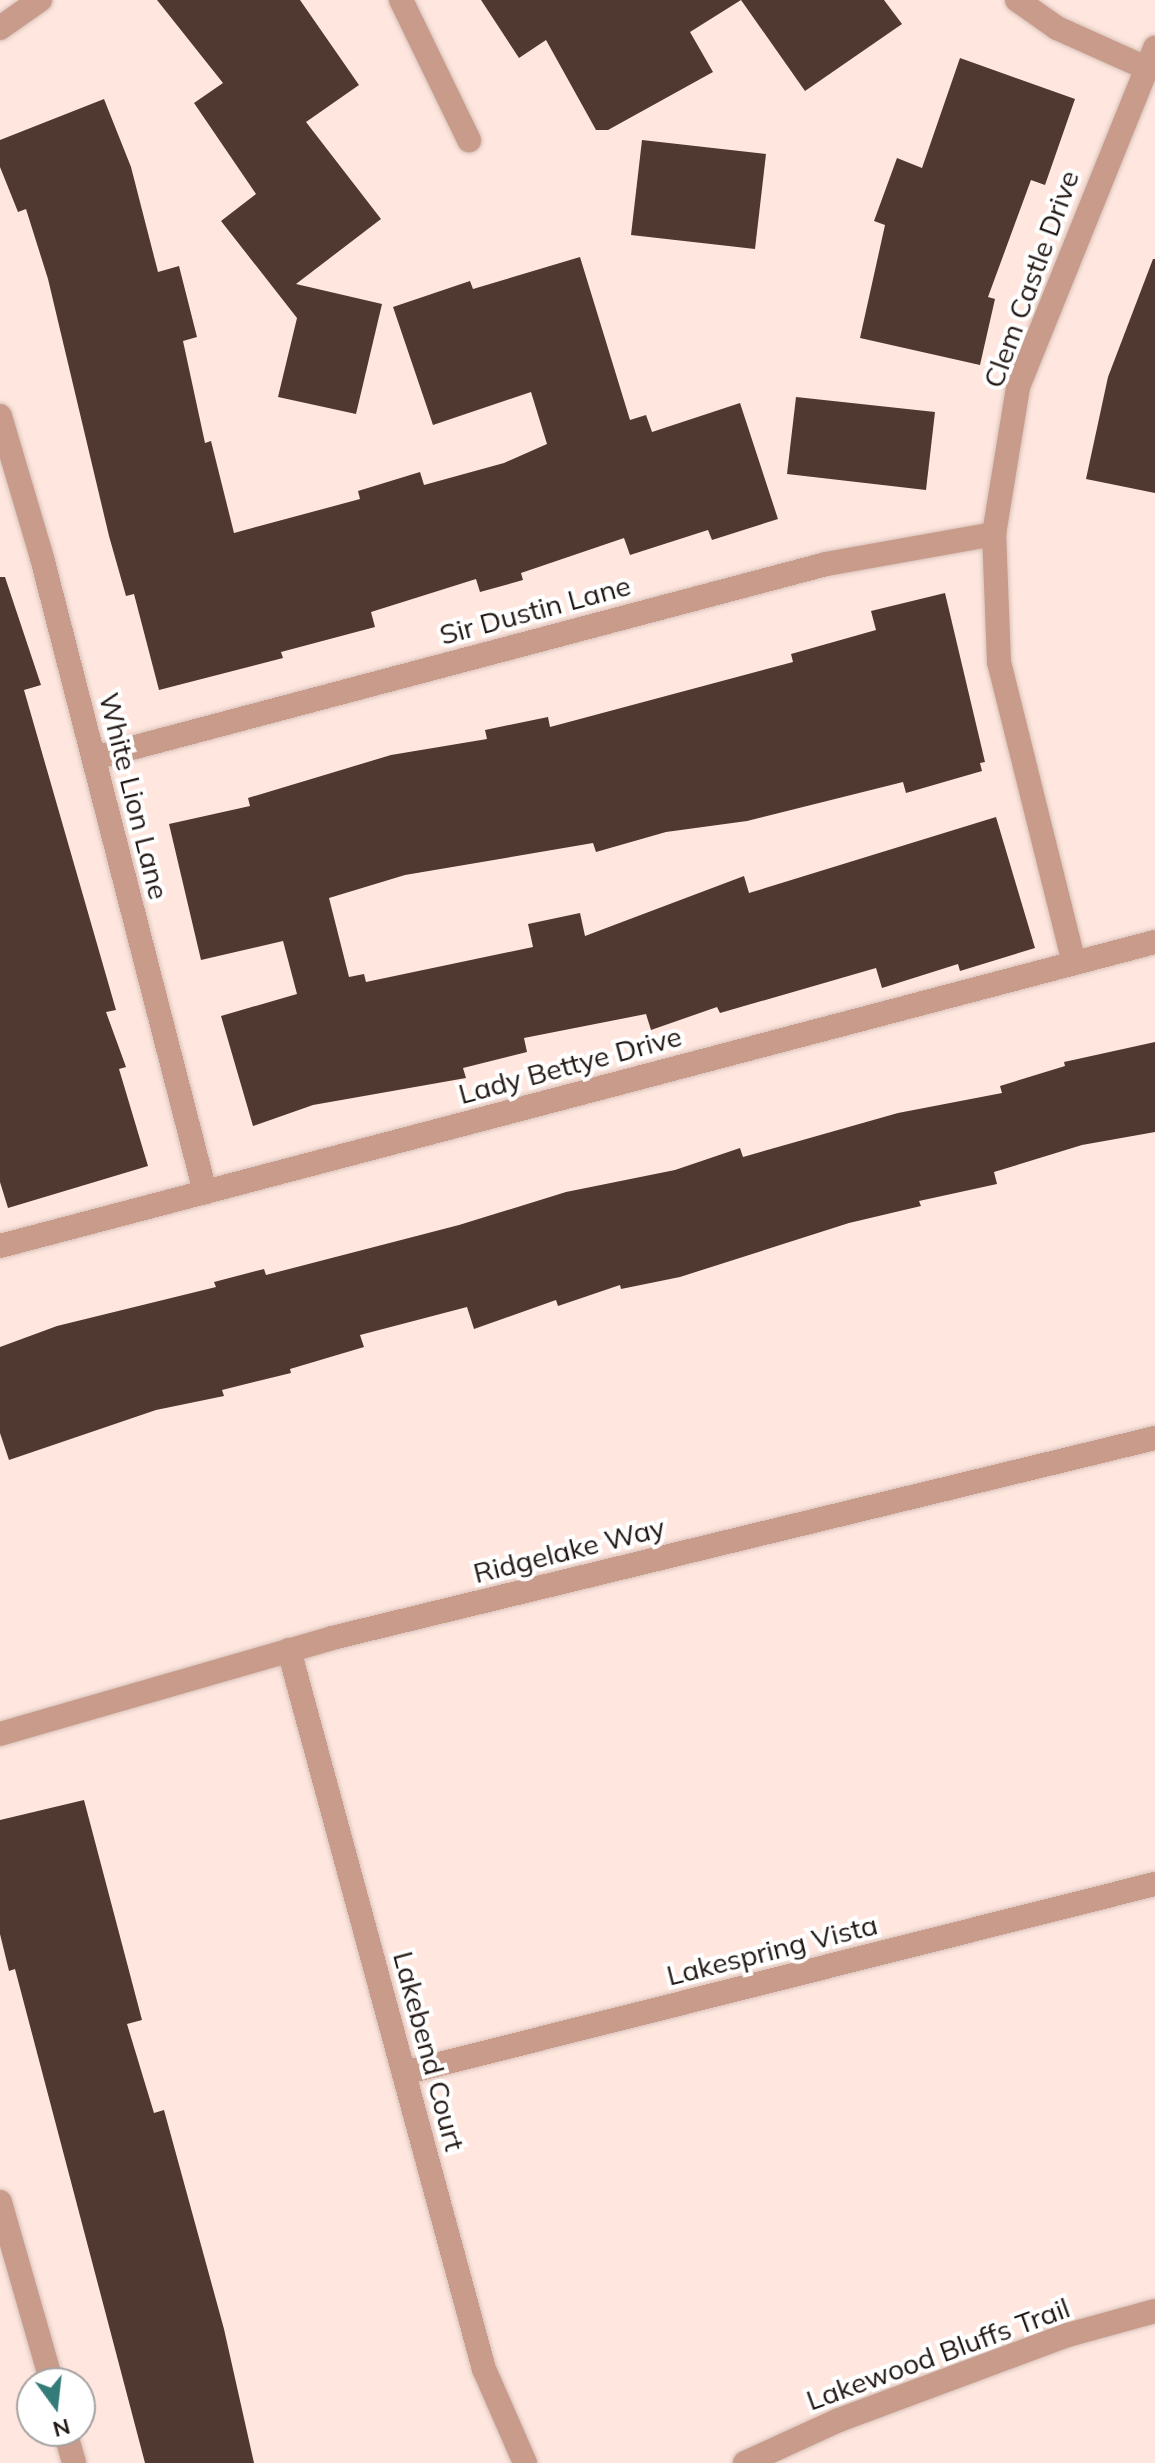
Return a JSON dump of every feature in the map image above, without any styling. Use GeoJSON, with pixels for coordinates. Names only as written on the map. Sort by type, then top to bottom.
{"type":"FeatureCollection","features":[{"type":"Feature","properties":{"kind":"street"},"geometry":{"type":"LineString","coordinates":[[0,28],[40,0]]}},
{"type":"Feature","properties":{"kind":"street"},"geometry":{"type":"LineString","coordinates":[[401,0],[469,140]]}},
{"type":"Feature","properties":{"kind":"street"},"geometry":{"type":"LineString","coordinates":[[1017,0],[1057,28],[1151,58]]}},
{"type":"Feature","properties":{"kind":"street","name":"Clem Castle Drive"},"geometry":{"type":"LineString","coordinates":[[1074,963],[999,662],[994,534],[1018,387],[1151,58]]}},
{"type":"Feature","properties":{"kind":"street","name":"White Lion Lane"},"geometry":{"type":"LineString","coordinates":[[0,416],[94,758],[205,1192]]}},
{"type":"Feature","properties":{"kind":"street","name":"Sir Dustin Lane"},"geometry":{"type":"LineString","coordinates":[[94,758],[826,564],[994,534]]}},
{"type":"Feature","properties":{"kind":"street","name":"Lady Bettye Drive"},"geometry":{"type":"LineString","coordinates":[[0,1246],[1155,942]]}},
{"type":"Feature","properties":{"kind":"street","name":"Ridgelake Way"},"geometry":{"type":"LineString","coordinates":[[0,1734],[289,1650],[1155,1438]]}},
{"type":"Feature","properties":{"kind":"street","name":"Lakebend Court"},"geometry":{"type":"LineString","coordinates":[[289,1650],[484,2369],[525,2463]]}},
{"type":"Feature","properties":{"kind":"street","name":"Lakespring Vista"},"geometry":{"type":"LineString","coordinates":[[404,2073],[1155,1884]]}},
{"type":"Feature","properties":{"kind":"street"},"geometry":{"type":"LineString","coordinates":[[0,2202],[47,2367]]}},
{"type":"Feature","properties":{"kind":"street","name":"Lakewood Bluffs Trail"},"geometry":{"type":"LineString","coordinates":[[745,2463],[839,2420],[953,2377],[1068,2335],[1155,2311]]}},
{"type":"Feature","properties":{"kind":"building"},"geometry":{"type":"Polygon","coordinates":[[[157,0],[300,0],[359,85],[306,122],[381,219],[296,284],[382,304],[356,414],[278,397],[297,318],[221,221],[256,194],[194,103],[223,83],[157,0]]]}},
{"type":"Feature","properties":{"kind":"building"},"geometry":{"type":"Polygon","coordinates":[[[481,0],[741,0],[690,32],[713,72],[608,130],[596,130],[546,40],[519,58],[481,0]]]}},
{"type":"Feature","properties":{"kind":"building"},"geometry":{"type":"Polygon","coordinates":[[[741,0],[884,0],[902,24],[805,91],[741,0]]]}},
{"type":"Feature","properties":{"kind":"building"},"geometry":{"type":"Polygon","coordinates":[[[960,58],[1075,99],[1045,185],[1031,180],[988,297],[995,299],[980,365],[860,338],[885,225],[874,221],[897,158],[922,168],[960,58]]]}},
{"type":"Feature","properties":{"kind":"building"},"geometry":{"type":"Polygon","coordinates":[[[104,99],[131,167],[158,272],[179,266],[197,337],[183,341],[205,443],[211,441],[234,533],[360,499],[358,491],[420,472],[424,485],[504,463],[547,444],[531,392],[433,425],[393,307],[470,281],[473,289],[580,257],[630,420],[646,415],[652,432],[740,403],[778,519],[712,540],[708,530],[630,555],[624,538],[521,573],[523,580],[480,592],[476,579],[371,612],[375,627],[281,652],[283,658],[159,690],[134,594],[126,596],[109,536],[48,279],[26,209],[18,212],[0,167],[0,140],[104,99]]]}},
{"type":"Feature","properties":{"kind":"building"},"geometry":{"type":"Polygon","coordinates":[[[642,140],[766,154],[755,249],[631,235],[642,140]]]}},
{"type":"Feature","properties":{"kind":"building"},"geometry":{"type":"Polygon","coordinates":[[[1153,259],[1155,493],[1086,479],[1108,377],[1153,259]]]}},
{"type":"Feature","properties":{"kind":"building"},"geometry":{"type":"Polygon","coordinates":[[[796,397],[935,412],[926,490],[787,474],[796,397]]]}},
{"type":"Feature","properties":{"kind":"building"},"geometry":{"type":"Polygon","coordinates":[[[0,577],[5,577],[41,685],[24,690],[116,1010],[106,1012],[126,1067],[119,1069],[148,1166],[8,1208],[0,1182],[0,577]]]}},
{"type":"Feature","properties":{"kind":"building"},"geometry":{"type":"Polygon","coordinates":[[[945,593],[985,762],[980,763],[982,771],[906,793],[903,782],[747,821],[666,832],[596,852],[593,843],[405,875],[329,898],[349,977],[364,974],[366,982],[533,947],[528,924],[580,913],[585,936],[744,876],[749,893],[996,817],[1035,948],[960,971],[958,964],[882,988],[876,968],[720,1013],[717,1007],[651,1030],[646,1014],[524,1038],[527,1052],[463,1068],[466,1078],[313,1105],[253,1126],[221,1016],[297,994],[283,941],[201,960],[169,824],[250,806],[248,798],[391,755],[487,739],[485,730],[548,717],[550,727],[793,662],[791,654],[876,630],[871,611],[945,593]]]}},
{"type":"Feature","properties":{"kind":"building"},"geometry":{"type":"Polygon","coordinates":[[[1155,1042],[1155,1132],[1082,1145],[994,1172],[997,1184],[919,1201],[921,1206],[849,1223],[680,1277],[621,1289],[620,1285],[558,1306],[556,1300],[474,1329],[467,1307],[360,1335],[364,1347],[290,1369],[291,1373],[222,1390],[224,1396],[156,1410],[9,1460],[0,1433],[0,1347],[57,1326],[216,1287],[214,1282],[264,1269],[266,1275],[459,1225],[566,1192],[675,1170],[740,1148],[743,1157],[898,1113],[1002,1093],[1000,1086],[1065,1066],[1064,1062],[1155,1042]]]}},
{"type":"Feature","properties":{"kind":"building"},"geometry":{"type":"Polygon","coordinates":[[[84,1800],[142,2020],[127,2024],[154,2113],[164,2110],[224,2329],[254,2463],[145,2463],[15,1969],[9,1971],[0,1934],[0,1820],[84,1800]]]}}]}
